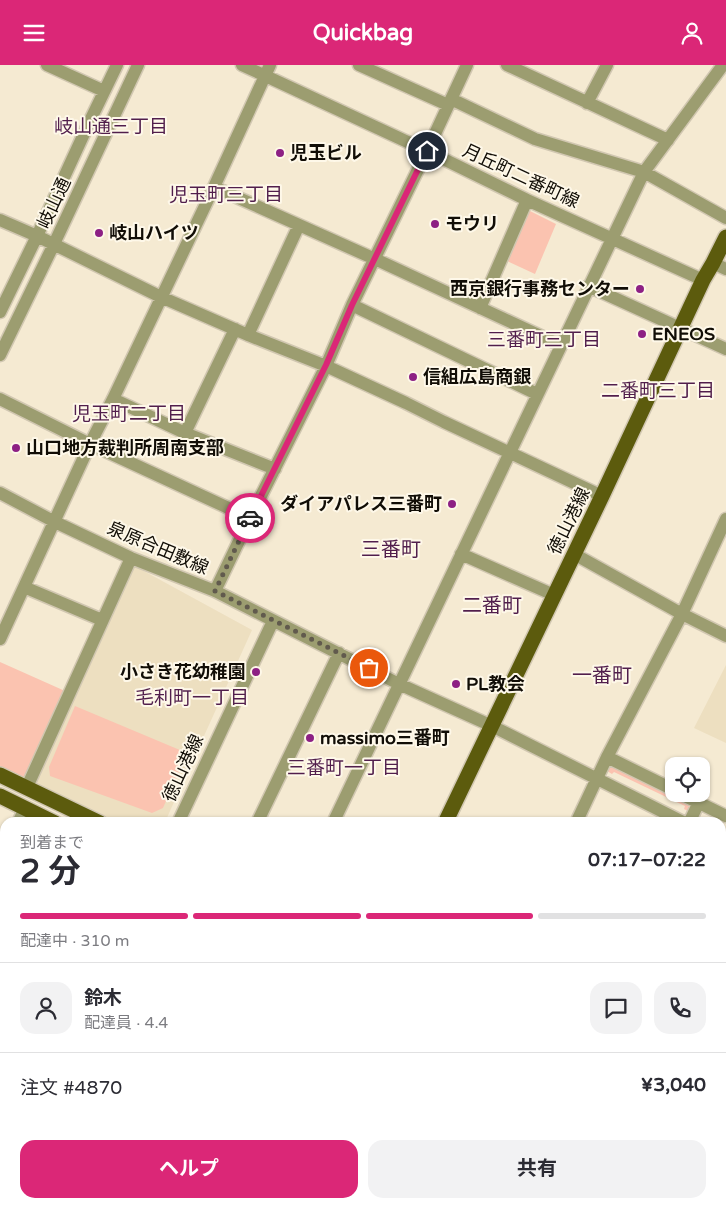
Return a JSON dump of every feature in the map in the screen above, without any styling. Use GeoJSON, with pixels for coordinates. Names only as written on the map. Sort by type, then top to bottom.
{"type":"FeatureCollection","features":[{"type":"Feature","properties":{"kind":"main road","name":"徳山港線"},"geometry":{"type":"LineString","coordinates":[[448,817],[704,280],[720,266],[726,237]]}},
{"type":"Feature","properties":{"kind":"main road"},"geometry":{"type":"LineString","coordinates":[[0,775],[88,817]]}},
{"type":"Feature","properties":{"kind":"main road"},"geometry":{"type":"LineString","coordinates":[[0,796],[44,817]]}},
{"type":"Feature","properties":{"kind":"street"},"geometry":{"type":"LineString","coordinates":[[48,65],[104,91]]}},
{"type":"Feature","properties":{"kind":"street","name":"岐山通"},"geometry":{"type":"LineString","coordinates":[[0,312],[38,236],[117,65]]}},
{"type":"Feature","properties":{"kind":"street","name":"岐山通"},"geometry":{"type":"LineString","coordinates":[[0,355],[138,65]]}},
{"type":"Feature","properties":{"kind":"street","name":"月丘町二番町線"},"geometry":{"type":"LineString","coordinates":[[242,65],[268,70],[527,200],[704,280]]}},
{"type":"Feature","properties":{"kind":"street"},"geometry":{"type":"LineString","coordinates":[[359,65],[449,101],[535,139],[644,172],[726,218]]}},
{"type":"Feature","properties":{"kind":"street"},"geometry":{"type":"LineString","coordinates":[[215,591],[326,365],[352,305],[467,65]]}},
{"type":"Feature","properties":{"kind":"street"},"geometry":{"type":"LineString","coordinates":[[507,65],[523,68],[587,103],[668,140]]}},
{"type":"Feature","properties":{"kind":"street"},"geometry":{"type":"LineString","coordinates":[[587,103],[607,65]]}},
{"type":"Feature","properties":{"kind":"street"},"geometry":{"type":"LineString","coordinates":[[336,817],[644,172],[723,65]]}},
{"type":"Feature","properties":{"kind":"street"},"geometry":{"type":"LineString","coordinates":[[0,639],[90,443],[113,399],[268,70]]}},
{"type":"Feature","properties":{"kind":"street"},"geometry":{"type":"LineString","coordinates":[[214,187],[560,345]]}},
{"type":"Feature","properties":{"kind":"street"},"geometry":{"type":"LineString","coordinates":[[480,308],[527,200]]}},
{"type":"Feature","properties":{"kind":"street"},"geometry":{"type":"LineString","coordinates":[[0,220],[38,236],[161,297],[248,335],[326,365],[602,496]]}},
{"type":"Feature","properties":{"kind":"street"},"geometry":{"type":"LineString","coordinates":[[248,335],[299,225]]}},
{"type":"Feature","properties":{"kind":"street"},"geometry":{"type":"LineString","coordinates":[[588,286],[726,349]]}},
{"type":"Feature","properties":{"kind":"street"},"geometry":{"type":"LineString","coordinates":[[352,305],[537,394]]}},
{"type":"Feature","properties":{"kind":"street"},"geometry":{"type":"LineString","coordinates":[[185,433],[235,329]]}},
{"type":"Feature","properties":{"kind":"street"},"geometry":{"type":"LineString","coordinates":[[0,399],[250,518]]}},
{"type":"Feature","properties":{"kind":"street"},"geometry":{"type":"LineString","coordinates":[[113,399],[185,433],[275,469]]}},
{"type":"Feature","properties":{"kind":"street","name":"泉原合田敷線"},"geometry":{"type":"LineString","coordinates":[[0,493],[55,522],[131,558],[215,591],[399,684],[492,726],[673,817]]}},
{"type":"Feature","properties":{"kind":"street"},"geometry":{"type":"LineString","coordinates":[[579,817],[607,757],[682,614],[726,519]]}},
{"type":"Feature","properties":{"kind":"street"},"geometry":{"type":"LineString","coordinates":[[461,553],[554,595]]}},
{"type":"Feature","properties":{"kind":"street"},"geometry":{"type":"LineString","coordinates":[[574,553],[682,614],[726,636]]}},
{"type":"Feature","properties":{"kind":"street"},"geometry":{"type":"LineString","coordinates":[[27,787],[131,558]]}},
{"type":"Feature","properties":{"kind":"street"},"geometry":{"type":"LineString","coordinates":[[24,587],[102,620]]}},
{"type":"Feature","properties":{"kind":"street","name":"徳山港線"},"geometry":{"type":"LineString","coordinates":[[181,817],[273,621]]}},
{"type":"Feature","properties":{"kind":"street"},"geometry":{"type":"LineString","coordinates":[[260,817],[339,653]]}},
{"type":"Feature","properties":{"kind":"street"},"geometry":{"type":"LineString","coordinates":[[607,757],[665,786]]}},
{"type":"Feature","properties":{"kind":"street"},"geometry":{"type":"LineString","coordinates":[[692,817],[699,802],[726,816]]}},
{"type":"Feature","properties":{"kind":"street"},"geometry":{"type":"LineString","coordinates":[[21,817],[25,807]]}},
{"type":"Feature","properties":{"kind":"shaded area"},"geometry":{"type":"Polygon","coordinates":[[[527,211],[556,224],[535,274],[505,260],[527,211]]]}},
{"type":"Feature","properties":{"kind":"shaded area"},"geometry":{"type":"Polygon","coordinates":[[[131,564],[252,630],[167,817],[103,817],[34,787],[131,564]]]}},
{"type":"Feature","properties":{"kind":"shaded area"},"geometry":{"type":"Polygon","coordinates":[[[0,662],[65,691],[26,777],[18,779],[0,770],[0,662]]]}},
{"type":"Feature","properties":{"kind":"shaded area"},"geometry":{"type":"Polygon","coordinates":[[[726,665],[726,743],[694,728],[726,665]]]}},
{"type":"Feature","properties":{"kind":"shaded area"},"geometry":{"type":"Polygon","coordinates":[[[75,706],[187,753],[163,808],[152,813],[50,776],[49,767],[75,706]]]}},
{"type":"Feature","properties":{"kind":"shaded area"},"geometry":{"type":"Polygon","coordinates":[[[610,768],[614,768],[665,792],[665,796],[614,772],[612,774],[607,771],[610,768]]]}},
{"type":"Feature","properties":{"kind":"shaded area"},"geometry":{"type":"Polygon","coordinates":[[[677,802],[686,802],[692,807],[690,812],[684,809],[685,806],[677,802]]]}},
{"type":"Feature","properties":{"kind":"way so far"},"geometry":{"type":"LineString","coordinates":[[250,518],[215,591],[369,668]]}},
{"type":"Feature","properties":{"kind":"place","name":"児玉ビル"},"geometry":{"type":"Point","coordinates":[280,153]}},
{"type":"Feature","properties":{"kind":"place","name":"モウリ"},"geometry":{"type":"Point","coordinates":[435,224]}},
{"type":"Feature","properties":{"kind":"place","name":"岐山ハイツ"},"geometry":{"type":"Point","coordinates":[99,233]}},
{"type":"Feature","properties":{"kind":"place","name":"西京銀行事務センター"},"geometry":{"type":"Point","coordinates":[640,289]}},
{"type":"Feature","properties":{"kind":"place","name":"ENEOS"},"geometry":{"type":"Point","coordinates":[642,334]}},
{"type":"Feature","properties":{"kind":"place","name":"信組広島商銀"},"geometry":{"type":"Point","coordinates":[413,377]}},
{"type":"Feature","properties":{"kind":"place","name":"山口地方裁判所周南支部"},"geometry":{"type":"Point","coordinates":[16,448]}},
{"type":"Feature","properties":{"kind":"place","name":"ダイアパレス三番町"},"geometry":{"type":"Point","coordinates":[452,504]}},
{"type":"Feature","properties":{"kind":"place","name":"小さき花幼稚園"},"geometry":{"type":"Point","coordinates":[256,672]}},
{"type":"Feature","properties":{"kind":"place","name":"PL教会"},"geometry":{"type":"Point","coordinates":[456,684]}},
{"type":"Feature","properties":{"kind":"place","name":"massimo三番町"},"geometry":{"type":"Point","coordinates":[310,738]}},
{"type":"Feature","properties":{"kind":"district","name":"岐山通三丁目"},"geometry":{"type":"Point","coordinates":[111,126]}},
{"type":"Feature","properties":{"kind":"district","name":"児玉町三丁目"},"geometry":{"type":"Point","coordinates":[226,194]}},
{"type":"Feature","properties":{"kind":"district","name":"三番町三丁目"},"geometry":{"type":"Point","coordinates":[544,339]}},
{"type":"Feature","properties":{"kind":"district","name":"二番町三丁目"},"geometry":{"type":"Point","coordinates":[658,390]}},
{"type":"Feature","properties":{"kind":"district","name":"児玉町二丁目"},"geometry":{"type":"Point","coordinates":[129,413]}},
{"type":"Feature","properties":{"kind":"district","name":"三番町"},"geometry":{"type":"Point","coordinates":[391,549]}},
{"type":"Feature","properties":{"kind":"district","name":"二番町"},"geometry":{"type":"Point","coordinates":[492,605]}},
{"type":"Feature","properties":{"kind":"district","name":"一番町"},"geometry":{"type":"Point","coordinates":[602,675]}},
{"type":"Feature","properties":{"kind":"district","name":"毛利町一丁目"},"geometry":{"type":"Point","coordinates":[192,697]}},
{"type":"Feature","properties":{"kind":"district","name":"三番町一丁目"},"geometry":{"type":"Point","coordinates":[344,767]}},
{"type":"Feature","properties":{"kind":"route"},"geometry":{"type":"LineString","coordinates":[[250,518],[326,365],[352,305],[427,151]]}}]}
